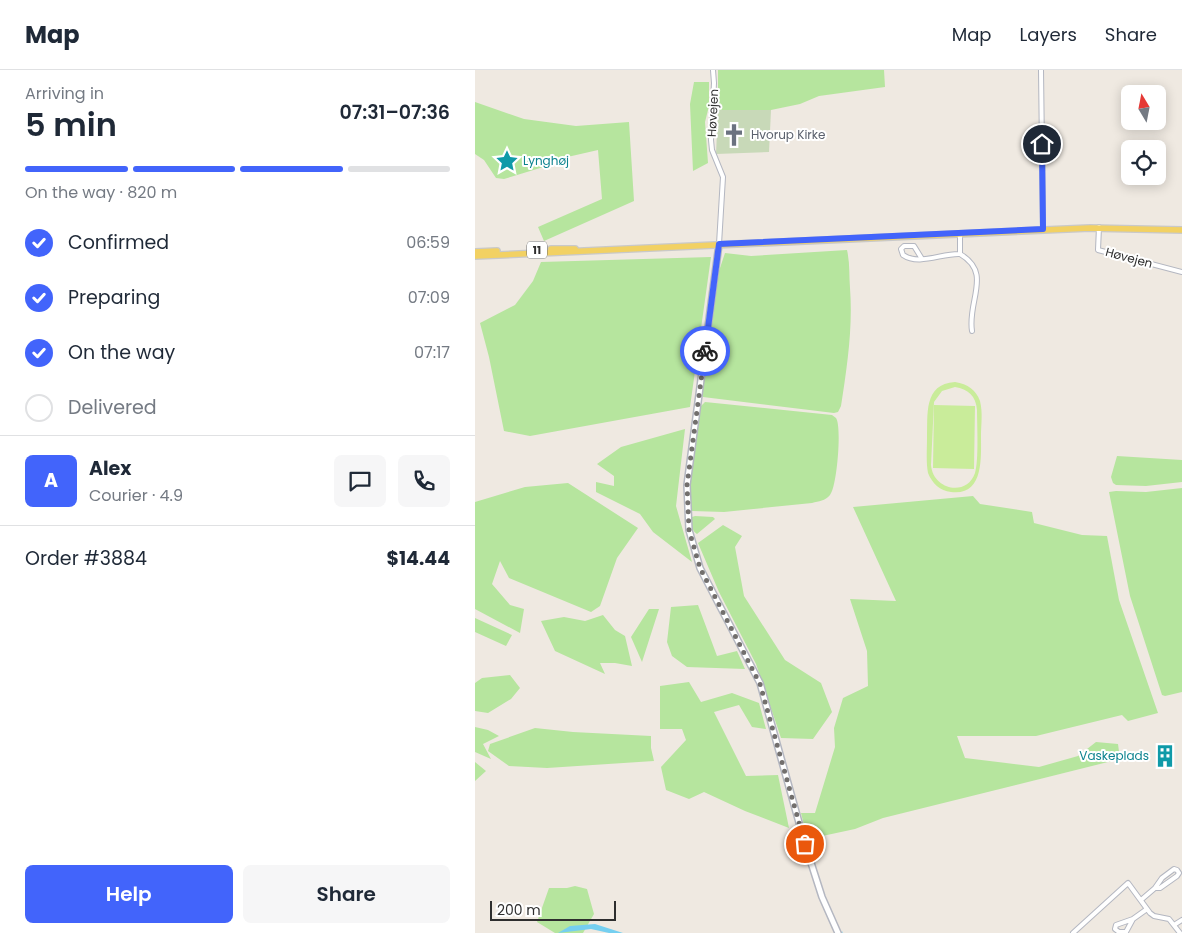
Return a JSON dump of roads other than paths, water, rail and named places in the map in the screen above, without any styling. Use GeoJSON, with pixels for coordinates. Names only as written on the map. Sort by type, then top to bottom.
{"type":"FeatureCollection","features":[{"type":"Feature","properties":{"kind":"main road","name":"Høvejen"},"geometry":{"type":"LineString","coordinates":[[475,252],[599,249],[1043,229],[1182,230]]}},
{"type":"Feature","properties":{"kind":"main road","name":"Høvejen"},"geometry":{"type":"LineString","coordinates":[[475,256],[567,253],[599,249]]}},
{"type":"Feature","properties":{"kind":"street","name":"Høvejen"},"geometry":{"type":"LineString","coordinates":[[713,70],[711,145],[723,177],[719,244]]}},
{"type":"Feature","properties":{"kind":"street"},"geometry":{"type":"LineString","coordinates":[[1041,70],[1043,229]]}},
{"type":"Feature","properties":{"kind":"street","name":"Høvejen"},"geometry":{"type":"LineString","coordinates":[[1099,228],[1098,250],[1182,272]]}},
{"type":"Feature","properties":{"kind":"street"},"geometry":{"type":"LineString","coordinates":[[960,233],[960,254]]}},
{"type":"Feature","properties":{"kind":"street"},"geometry":{"type":"LineString","coordinates":[[719,244],[688,476],[689,530],[700,568],[760,684],[810,861],[822,897],[838,933]]}},
{"type":"Feature","properties":{"kind":"street"},"geometry":{"type":"LineString","coordinates":[[923,259],[914,246],[904,246],[901,248],[903,255],[907,258],[923,259],[960,254],[971,262],[977,275],[971,310],[972,331]]}},
{"type":"Feature","properties":{"kind":"street"},"geometry":{"type":"LineString","coordinates":[[1141,900],[1155,888],[1162,878],[1174,869],[1177,870],[1179,874],[1177,876],[1160,888],[1155,888]]}},
{"type":"Feature","properties":{"kind":"street"},"geometry":{"type":"LineString","coordinates":[[1073,933],[1128,883],[1152,915],[1169,919],[1180,933]]}},
{"type":"Feature","properties":{"kind":"street"},"geometry":{"type":"LineString","coordinates":[[1133,919],[1126,932],[1119,932],[1115,929],[1116,925],[1133,919],[1147,909]]}},
{"type":"Feature","properties":{"kind":"street"},"geometry":{"type":"LineString","coordinates":[[1174,925],[1182,920]]}},
{"type":"Feature","properties":{"kind":"water"},"geometry":{"type":"Polygon","coordinates":[[[595,924],[623,933],[609,933],[591,929],[558,933],[570,926],[595,924]]]}},
{"type":"Feature","properties":{"kind":"place","name":"Hvorup Kirke"},"geometry":{"type":"Point","coordinates":[734,135]}},
{"type":"Feature","properties":{"kind":"place","name":"Lynghøj"},"geometry":{"type":"Point","coordinates":[507,161]}},
{"type":"Feature","properties":{"kind":"place","name":"Vaskeplads"},"geometry":{"type":"Point","coordinates":[1165,756]}}]}
